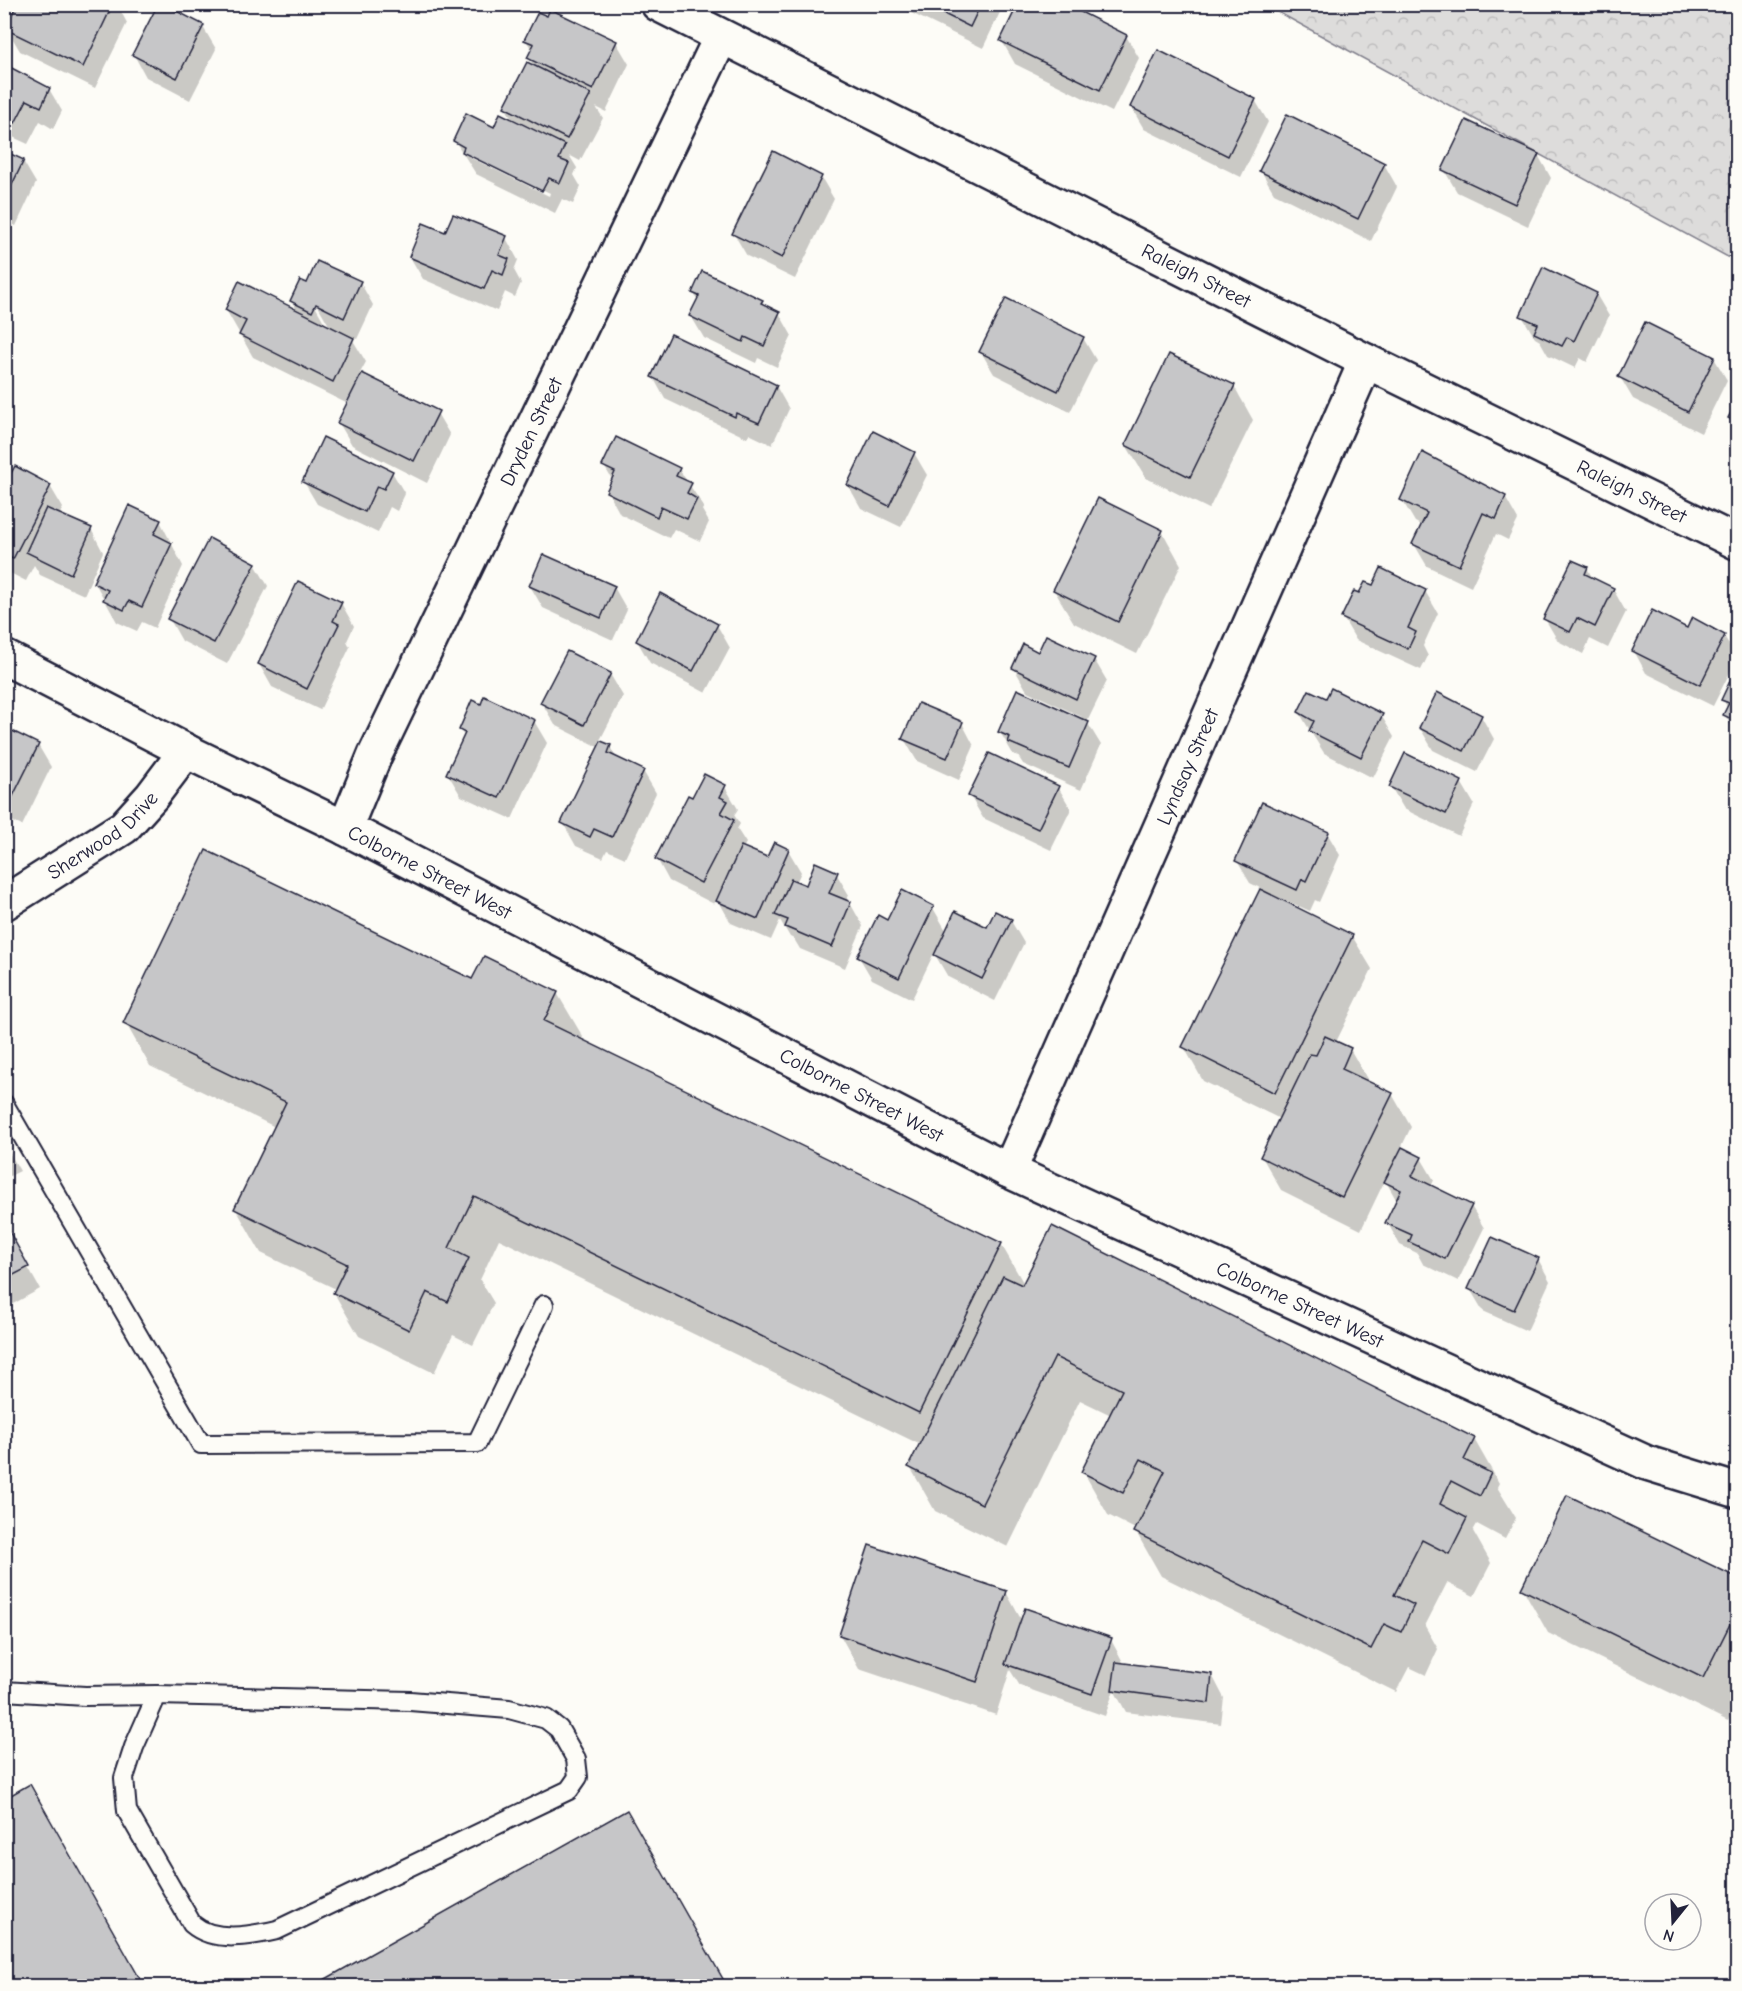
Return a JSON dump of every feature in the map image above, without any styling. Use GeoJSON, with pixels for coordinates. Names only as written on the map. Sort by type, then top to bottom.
{"type":"FeatureCollection","features":[{"type":"Feature","properties":{"kind":"street","name":"Raleigh Street"},"geometry":{"type":"LineString","coordinates":[[657,4],[1366,361],[1737,543]]}},
{"type":"Feature","properties":{"kind":"street","name":"Dryden Street"},"geometry":{"type":"LineString","coordinates":[[345,828],[381,745],[721,37]]}},
{"type":"Feature","properties":{"kind":"street","name":"Lyndsay Street"},"geometry":{"type":"LineString","coordinates":[[1009,1171],[1366,361]]}},
{"type":"Feature","properties":{"kind":"street","name":"Colborne Street West"},"geometry":{"type":"LineString","coordinates":[[4,657],[186,751],[345,828],[1009,1171],[1647,1463],[1737,1491]]}},
{"type":"Feature","properties":{"kind":"street","name":"Sherwood Drive"},"geometry":{"type":"LineString","coordinates":[[4,903],[124,827],[152,796],[186,751]]}},
{"type":"Feature","properties":{"kind":"lane"},"geometry":{"type":"LineString","coordinates":[[4,1104],[201,1444],[477,1443],[544,1305]]}},
{"type":"Feature","properties":{"kind":"lane"},"geometry":{"type":"LineString","coordinates":[[4,1691],[85,1696],[157,1695],[410,1701],[509,1709],[546,1719],[559,1729],[576,1759],[578,1777],[569,1790],[277,1930],[255,1935],[211,1935],[200,1931],[192,1924],[127,1811],[124,1778],[134,1747],[157,1695]]}},
{"type":"Feature","properties":{"kind":"green space"},"geometry":{"type":"Polygon","coordinates":[[[1265,5],[1737,5],[1737,262],[1265,5]]]}},
{"type":"Feature","properties":{"kind":"building"},"geometry":{"type":"Polygon","coordinates":[[[17,4],[113,4],[83,67],[5,29],[17,4]]]}},
{"type":"Feature","properties":{"kind":"building"},"geometry":{"type":"Polygon","coordinates":[[[158,4],[163,4],[204,25],[177,78],[132,55],[158,4]]]}},
{"type":"Feature","properties":{"kind":"building"},"geometry":{"type":"Polygon","coordinates":[[[924,4],[981,4],[970,27],[924,4]]]}},
{"type":"Feature","properties":{"kind":"building"},"geometry":{"type":"Polygon","coordinates":[[[1018,4],[1065,4],[1127,35],[1100,90],[1000,41],[1018,4]]]}},
{"type":"Feature","properties":{"kind":"building"},"geometry":{"type":"Polygon","coordinates":[[[550,9],[617,41],[593,90],[527,58],[534,44],[524,40],[538,12],[547,16],[550,9]]]}},
{"type":"Feature","properties":{"kind":"building"},"geometry":{"type":"Polygon","coordinates":[[[1158,50],[1256,99],[1228,156],[1130,107],[1158,50]]]}},
{"type":"Feature","properties":{"kind":"building"},"geometry":{"type":"Polygon","coordinates":[[[527,62],[591,94],[567,139],[504,107],[527,62]]]}},
{"type":"Feature","properties":{"kind":"building"},"geometry":{"type":"Polygon","coordinates":[[[4,64],[50,88],[41,107],[27,100],[15,123],[4,118],[4,64]]]}},
{"type":"Feature","properties":{"kind":"building"},"geometry":{"type":"Polygon","coordinates":[[[466,113],[494,127],[500,113],[565,145],[559,159],[569,163],[560,183],[549,178],[542,191],[462,152],[464,147],[453,141],[466,113]]]}},
{"type":"Feature","properties":{"kind":"building"},"geometry":{"type":"Polygon","coordinates":[[[1287,114],[1385,163],[1358,219],[1259,171],[1287,114]]]}},
{"type":"Feature","properties":{"kind":"building"},"geometry":{"type":"Polygon","coordinates":[[[1466,120],[1539,154],[1515,204],[1442,170],[1466,120]]]}},
{"type":"Feature","properties":{"kind":"building"},"geometry":{"type":"Polygon","coordinates":[[[4,151],[24,160],[4,201],[4,151]]]}},
{"type":"Feature","properties":{"kind":"building"},"geometry":{"type":"Polygon","coordinates":[[[773,151],[822,176],[782,258],[732,234],[773,151]]]}},
{"type":"Feature","properties":{"kind":"building"},"geometry":{"type":"Polygon","coordinates":[[[453,214],[507,236],[499,255],[509,259],[503,275],[492,270],[484,289],[409,257],[423,223],[445,232],[453,214]]]}},
{"type":"Feature","properties":{"kind":"building"},"geometry":{"type":"Polygon","coordinates":[[[317,261],[361,281],[344,318],[316,304],[312,312],[290,301],[300,280],[307,283],[317,261]]]}},
{"type":"Feature","properties":{"kind":"building"},"geometry":{"type":"Polygon","coordinates":[[[1543,267],[1597,293],[1574,341],[1567,337],[1562,346],[1534,333],[1538,324],[1520,316],[1543,267]]]}},
{"type":"Feature","properties":{"kind":"building"},"geometry":{"type":"Polygon","coordinates":[[[702,271],[763,300],[761,303],[780,312],[764,346],[745,337],[743,342],[689,316],[699,296],[692,293],[702,271]]]}},
{"type":"Feature","properties":{"kind":"building"},"geometry":{"type":"Polygon","coordinates":[[[239,281],[354,338],[333,382],[239,335],[246,321],[225,310],[239,281]]]}},
{"type":"Feature","properties":{"kind":"building"},"geometry":{"type":"Polygon","coordinates":[[[1006,298],[1084,337],[1058,391],[979,352],[1006,298]]]}},
{"type":"Feature","properties":{"kind":"building"},"geometry":{"type":"Polygon","coordinates":[[[1645,322],[1715,357],[1688,412],[1618,377],[1645,322]]]}},
{"type":"Feature","properties":{"kind":"building"},"geometry":{"type":"Polygon","coordinates":[[[671,334],[777,385],[759,423],[736,413],[735,417],[651,377],[671,334]]]}},
{"type":"Feature","properties":{"kind":"building"},"geometry":{"type":"Polygon","coordinates":[[[1169,354],[1235,385],[1190,477],[1125,445],[1169,354]]]}},
{"type":"Feature","properties":{"kind":"building"},"geometry":{"type":"Polygon","coordinates":[[[362,373],[439,411],[414,461],[337,423],[362,373]]]}},
{"type":"Feature","properties":{"kind":"building"},"geometry":{"type":"Polygon","coordinates":[[[1738,399],[1738,423],[1728,418],[1738,399]]]}},
{"type":"Feature","properties":{"kind":"building"},"geometry":{"type":"Polygon","coordinates":[[[873,431],[915,452],[889,506],[847,485],[873,431]]]}},
{"type":"Feature","properties":{"kind":"building"},"geometry":{"type":"Polygon","coordinates":[[[323,437],[393,471],[384,489],[377,486],[365,512],[302,482],[323,437]]]}},
{"type":"Feature","properties":{"kind":"building"},"geometry":{"type":"Polygon","coordinates":[[[616,437],[680,468],[676,476],[692,483],[687,493],[697,499],[687,519],[661,507],[657,517],[606,492],[615,472],[602,466],[616,437]]]}},
{"type":"Feature","properties":{"kind":"building"},"geometry":{"type":"Polygon","coordinates":[[[1422,452],[1506,496],[1496,519],[1483,513],[1459,566],[1412,544],[1427,513],[1400,500],[1422,452]]]}},
{"type":"Feature","properties":{"kind":"building"},"geometry":{"type":"Polygon","coordinates":[[[15,466],[51,485],[13,559],[4,555],[4,486],[15,466]]]}},
{"type":"Feature","properties":{"kind":"building"},"geometry":{"type":"Polygon","coordinates":[[[1098,498],[1163,530],[1118,622],[1053,590],[1098,498]]]}},
{"type":"Feature","properties":{"kind":"building"},"geometry":{"type":"Polygon","coordinates":[[[129,505],[161,520],[154,534],[172,543],[142,607],[129,601],[124,610],[103,600],[108,590],[93,583],[129,505]]]}},
{"type":"Feature","properties":{"kind":"building"},"geometry":{"type":"Polygon","coordinates":[[[46,508],[92,528],[71,574],[26,552],[46,508]]]}},
{"type":"Feature","properties":{"kind":"building"},"geometry":{"type":"Polygon","coordinates":[[[209,538],[256,563],[214,643],[167,619],[209,538]]]}},
{"type":"Feature","properties":{"kind":"building"},"geometry":{"type":"Polygon","coordinates":[[[543,554],[615,586],[601,618],[529,586],[543,554]]]}},
{"type":"Feature","properties":{"kind":"building"},"geometry":{"type":"Polygon","coordinates":[[[1572,560],[1588,567],[1585,574],[1614,588],[1595,627],[1577,618],[1570,632],[1543,619],[1572,560]]]}},
{"type":"Feature","properties":{"kind":"building"},"geometry":{"type":"Polygon","coordinates":[[[1381,568],[1426,590],[1408,628],[1416,632],[1408,649],[1341,618],[1354,591],[1359,593],[1365,582],[1373,585],[1381,568]]]}},
{"type":"Feature","properties":{"kind":"building"},"geometry":{"type":"Polygon","coordinates":[[[298,581],[342,602],[333,621],[339,624],[307,689],[258,664],[298,581]]]}},
{"type":"Feature","properties":{"kind":"building"},"geometry":{"type":"Polygon","coordinates":[[[660,593],[718,624],[693,671],[636,641],[660,593]]]}},
{"type":"Feature","properties":{"kind":"building"},"geometry":{"type":"Polygon","coordinates":[[[1652,610],[1687,628],[1692,617],[1725,635],[1700,685],[1632,651],[1652,610]]]}},
{"type":"Feature","properties":{"kind":"building"},"geometry":{"type":"Polygon","coordinates":[[[1046,635],[1095,658],[1076,699],[1012,668],[1023,644],[1038,652],[1046,635]]]}},
{"type":"Feature","properties":{"kind":"building"},"geometry":{"type":"Polygon","coordinates":[[[567,651],[611,673],[584,725],[540,703],[567,651]]]}},
{"type":"Feature","properties":{"kind":"building"},"geometry":{"type":"Polygon","coordinates":[[[1738,664],[1738,722],[1723,715],[1729,703],[1721,700],[1738,664]]]}},
{"type":"Feature","properties":{"kind":"building"},"geometry":{"type":"Polygon","coordinates":[[[1331,688],[1383,714],[1361,757],[1309,731],[1314,721],[1298,712],[1309,690],[1326,698],[1331,688]]]}},
{"type":"Feature","properties":{"kind":"building"},"geometry":{"type":"Polygon","coordinates":[[[1017,689],[1089,722],[1069,768],[1008,742],[1010,737],[998,732],[1017,689]]]}},
{"type":"Feature","properties":{"kind":"building"},"geometry":{"type":"Polygon","coordinates":[[[1437,692],[1482,715],[1464,751],[1419,728],[1437,692]]]}},
{"type":"Feature","properties":{"kind":"building"},"geometry":{"type":"Polygon","coordinates":[[[484,696],[535,720],[499,798],[446,774],[465,733],[459,730],[472,700],[481,704],[484,696]]]}},
{"type":"Feature","properties":{"kind":"building"},"geometry":{"type":"Polygon","coordinates":[[[918,703],[963,722],[947,758],[902,739],[918,703]]]}},
{"type":"Feature","properties":{"kind":"building"},"geometry":{"type":"Polygon","coordinates":[[[4,727],[39,744],[9,804],[4,802],[4,727]]]}},
{"type":"Feature","properties":{"kind":"building"},"geometry":{"type":"Polygon","coordinates":[[[601,741],[611,745],[608,753],[644,770],[612,837],[594,829],[590,837],[561,823],[601,741]]]}},
{"type":"Feature","properties":{"kind":"building"},"geometry":{"type":"Polygon","coordinates":[[[989,753],[1059,786],[1038,829],[968,796],[989,753]]]}},
{"type":"Feature","properties":{"kind":"building"},"geometry":{"type":"Polygon","coordinates":[[[1405,753],[1462,781],[1446,814],[1389,787],[1405,753]]]}},
{"type":"Feature","properties":{"kind":"building"},"geometry":{"type":"Polygon","coordinates":[[[704,774],[726,785],[720,797],[728,801],[721,813],[734,820],[701,883],[655,859],[688,795],[692,797],[704,774]]]}},
{"type":"Feature","properties":{"kind":"building"},"geometry":{"type":"Polygon","coordinates":[[[1262,802],[1329,832],[1306,881],[1302,879],[1297,890],[1235,861],[1262,802]]]}},
{"type":"Feature","properties":{"kind":"building"},"geometry":{"type":"Polygon","coordinates":[[[774,842],[789,849],[758,919],[716,901],[741,846],[767,857],[774,842]]]}},
{"type":"Feature","properties":{"kind":"building"},"geometry":{"type":"Polygon","coordinates":[[[206,850],[472,979],[484,956],[558,992],[544,1021],[1002,1243],[919,1413],[474,1196],[449,1248],[469,1258],[448,1302],[427,1292],[409,1330],[333,1293],[347,1264],[234,1209],[286,1102],[123,1023],[206,850]]]}},
{"type":"Feature","properties":{"kind":"building"},"geometry":{"type":"Polygon","coordinates":[[[815,862],[838,872],[829,893],[851,902],[832,947],[785,927],[788,920],[775,915],[791,879],[806,885],[815,862]]]}},
{"type":"Feature","properties":{"kind":"building"},"geometry":{"type":"Polygon","coordinates":[[[1260,889],[1353,935],[1275,1093],[1182,1047],[1260,889]]]}},
{"type":"Feature","properties":{"kind":"building"},"geometry":{"type":"Polygon","coordinates":[[[902,890],[934,906],[899,978],[857,957],[878,915],[887,920],[902,890]]]}},
{"type":"Feature","properties":{"kind":"building"},"geometry":{"type":"Polygon","coordinates":[[[955,911],[987,927],[995,911],[1012,919],[982,979],[934,955],[955,911]]]}},
{"type":"Feature","properties":{"kind":"building"},"geometry":{"type":"Polygon","coordinates":[[[1325,1036],[1351,1048],[1342,1069],[1393,1093],[1342,1197],[1260,1157],[1310,1054],[1316,1055],[1325,1036]]]}},
{"type":"Feature","properties":{"kind":"building"},"geometry":{"type":"Polygon","coordinates":[[[1402,1147],[1422,1157],[1412,1176],[1472,1205],[1445,1259],[1409,1242],[1412,1235],[1385,1223],[1401,1190],[1384,1182],[1402,1147]]]}},
{"type":"Feature","properties":{"kind":"building"},"geometry":{"type":"Polygon","coordinates":[[[4,1222],[29,1267],[4,1280],[4,1222]]]}},
{"type":"Feature","properties":{"kind":"building"},"geometry":{"type":"Polygon","coordinates":[[[1052,1226],[1475,1438],[1464,1460],[1491,1473],[1480,1496],[1451,1481],[1440,1504],[1467,1518],[1449,1554],[1422,1540],[1394,1595],[1414,1605],[1401,1632],[1384,1624],[1371,1649],[1134,1532],[1165,1471],[1141,1459],[1123,1493],[1081,1472],[1122,1390],[1055,1357],[982,1504],[908,1467],[1003,1276],[1022,1285],[1052,1226]]]}},
{"type":"Feature","properties":{"kind":"building"},"geometry":{"type":"Polygon","coordinates":[[[1492,1237],[1539,1258],[1514,1310],[1468,1289],[1492,1237]]]}},
{"type":"Feature","properties":{"kind":"building"},"geometry":{"type":"Polygon","coordinates":[[[1567,1495],[1738,1578],[1738,1608],[1703,1678],[1521,1589],[1567,1495]]]}},
{"type":"Feature","properties":{"kind":"building"},"geometry":{"type":"Polygon","coordinates":[[[869,1545],[1007,1591],[977,1682],[839,1635],[869,1545]]]}},
{"type":"Feature","properties":{"kind":"building"},"geometry":{"type":"Polygon","coordinates":[[[1025,1608],[1112,1638],[1092,1694],[1005,1664],[1025,1608]]]}},
{"type":"Feature","properties":{"kind":"building"},"geometry":{"type":"Polygon","coordinates":[[[1116,1662],[1212,1674],[1209,1703],[1112,1690],[1116,1662]]]}},
{"type":"Feature","properties":{"kind":"building"},"geometry":{"type":"Polygon","coordinates":[[[30,1784],[144,1986],[4,1986],[4,1799],[30,1784]]]}},
{"type":"Feature","properties":{"kind":"building"},"geometry":{"type":"Polygon","coordinates":[[[627,1810],[727,1986],[315,1985],[627,1810]]]}}]}
